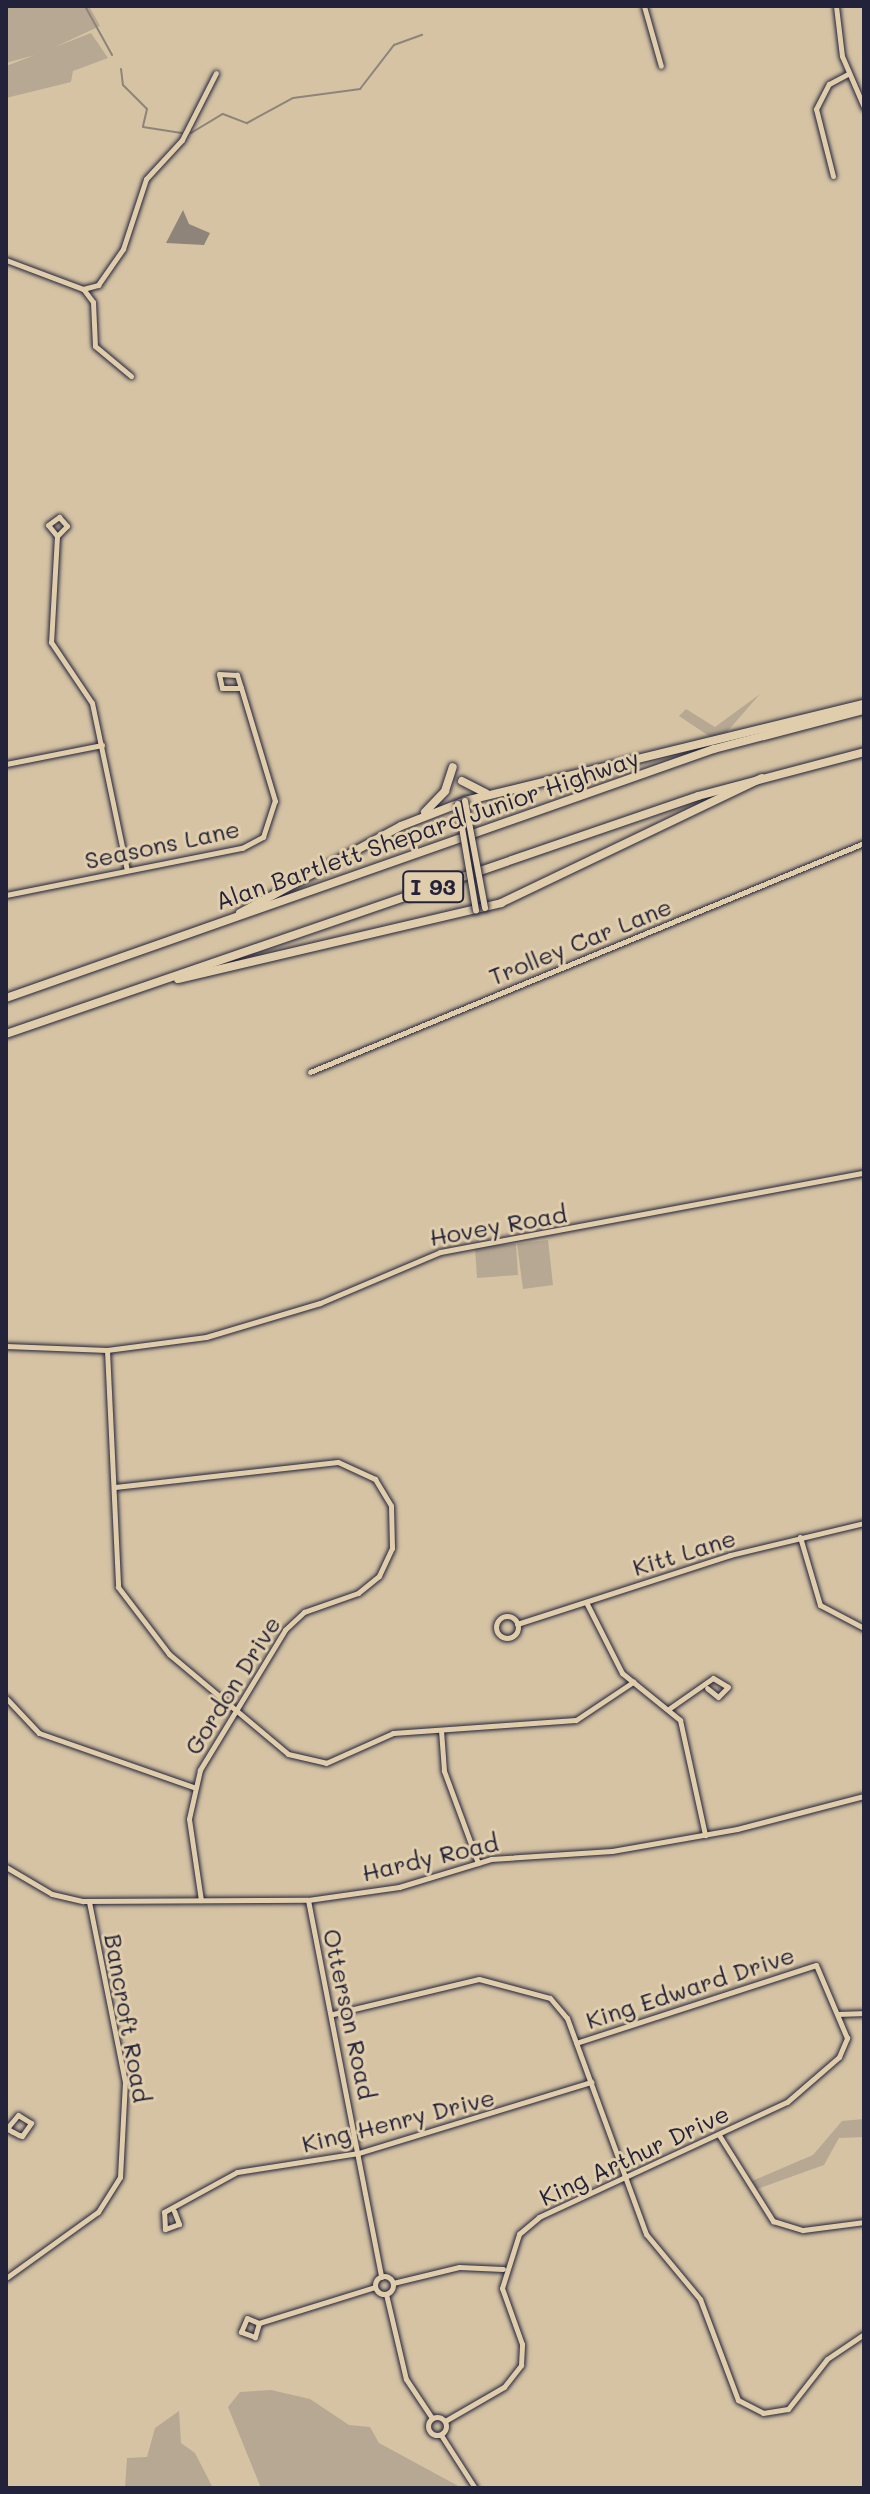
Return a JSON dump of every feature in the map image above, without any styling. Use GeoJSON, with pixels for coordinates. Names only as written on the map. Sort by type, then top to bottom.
{"type":"FeatureCollection","features":[{"type":"Feature","properties":{"kind":"highway"},"geometry":{"type":"LineString","coordinates":[[232,919],[412,821],[462,803],[864,704]]}},
{"type":"Feature","properties":{"kind":"highway","name":"Alan Bartlett Shepard Junior Highway"},"geometry":{"type":"LineString","coordinates":[[6,998],[714,749],[864,710]]}},
{"type":"Feature","properties":{"kind":"highway","name":"I 93"},"geometry":{"type":"LineString","coordinates":[[6,1034],[772,772],[864,752]]}},
{"type":"Feature","properties":{"kind":"highway"},"geometry":{"type":"LineString","coordinates":[[412,821],[439,800],[453,767]]}},
{"type":"Feature","properties":{"kind":"highway"},"geometry":{"type":"LineString","coordinates":[[170,979],[480,909],[772,772]]}},
{"type":"Feature","properties":{"kind":"highway"},"geometry":{"type":"LineString","coordinates":[[462,781],[472,791],[494,793]]}},
{"type":"Feature","properties":{"kind":"main road"},"geometry":{"type":"LineString","coordinates":[[462,803],[480,909]]}},
{"type":"Feature","properties":{"kind":"street"},"geometry":{"type":"LineString","coordinates":[[644,6],[661,66]]}},
{"type":"Feature","properties":{"kind":"street"},"geometry":{"type":"LineString","coordinates":[[836,6],[848,74],[864,107]]}},
{"type":"Feature","properties":{"kind":"street"},"geometry":{"type":"LineString","coordinates":[[131,376],[95,346],[93,302],[98,285],[123,249],[146,179],[182,140],[216,73]]}},
{"type":"Feature","properties":{"kind":"street"},"geometry":{"type":"LineString","coordinates":[[833,176],[816,109],[829,84],[848,74]]}},
{"type":"Feature","properties":{"kind":"street"},"geometry":{"type":"LineString","coordinates":[[6,260],[83,289],[93,302]]}},
{"type":"Feature","properties":{"kind":"street"},"geometry":{"type":"LineString","coordinates":[[83,289],[98,285]]}},
{"type":"Feature","properties":{"kind":"street"},"geometry":{"type":"LineString","coordinates":[[57,536],[51,642],[91,701],[127,870]]}},
{"type":"Feature","properties":{"kind":"street","name":"Seasons Lane"},"geometry":{"type":"LineString","coordinates":[[6,895],[242,848],[269,830],[275,801],[241,688],[234,671],[219,674],[222,688],[241,688]]}},
{"type":"Feature","properties":{"kind":"street"},"geometry":{"type":"LineString","coordinates":[[6,764],[102,745]]}},
{"type":"Feature","properties":{"kind":"street","name":"Trolley Car Lane"},"geometry":{"type":"LineString","coordinates":[[310,1072],[864,843]]}},
{"type":"Feature","properties":{"kind":"street","name":"Hovey Road"},"geometry":{"type":"LineString","coordinates":[[6,1346],[107,1350],[251,1325],[454,1249],[864,1173]]}},
{"type":"Feature","properties":{"kind":"street"},"geometry":{"type":"LineString","coordinates":[[107,1350],[115,1487],[113,1561],[122,1594],[169,1654],[288,1754],[317,1764],[393,1733],[576,1720],[633,1682]]}},
{"type":"Feature","properties":{"kind":"street","name":"Gordon Drive"},"geometry":{"type":"LineString","coordinates":[[115,1487],[338,1462],[367,1472],[387,1496],[393,1538],[379,1576],[358,1593],[296,1618],[236,1710],[193,1787],[189,1819],[201,1900]]}},
{"type":"Feature","properties":{"kind":"street","name":"Kitt Lane"},"geometry":{"type":"LineString","coordinates":[[517,1624],[512,1636],[497,1632],[502,1617],[517,1624],[800,1537],[864,1523]]}},
{"type":"Feature","properties":{"kind":"street"},"geometry":{"type":"LineString","coordinates":[[800,1537],[820,1605],[864,1628]]}},
{"type":"Feature","properties":{"kind":"street"},"geometry":{"type":"LineString","coordinates":[[586,1602],[613,1660],[633,1682],[670,1708],[682,1725],[705,1835]]}},
{"type":"Feature","properties":{"kind":"street"},"geometry":{"type":"LineString","coordinates":[[670,1708],[707,1688],[715,1677],[728,1684],[720,1697],[707,1688]]}},
{"type":"Feature","properties":{"kind":"street"},"geometry":{"type":"LineString","coordinates":[[6,1698],[39,1733],[193,1787]]}},
{"type":"Feature","properties":{"kind":"street"},"geometry":{"type":"LineString","coordinates":[[441,1730],[444,1771],[478,1863]]}},
{"type":"Feature","properties":{"kind":"street","name":"Hardy Road"},"geometry":{"type":"LineString","coordinates":[[6,1867],[52,1894],[89,1902],[308,1900],[399,1887],[478,1863],[705,1835],[864,1796]]}},
{"type":"Feature","properties":{"kind":"street","name":"Otterson Road"},"geometry":{"type":"LineString","coordinates":[[308,1900],[333,2014],[381,2277]]}},
{"type":"Feature","properties":{"kind":"street","name":"Bancroft Road"},"geometry":{"type":"LineString","coordinates":[[6,2278],[98,2212],[120,2177],[126,2093],[89,1902]]}},
{"type":"Feature","properties":{"kind":"street","name":"King Edward Drive"},"geometry":{"type":"LineString","coordinates":[[576,2043],[816,1965],[839,2014]]}},
{"type":"Feature","properties":{"kind":"street"},"geometry":{"type":"LineString","coordinates":[[333,2014],[490,1980],[550,1998],[576,2043],[653,2248],[700,2299],[730,2387],[744,2406],[763,2413],[788,2409],[827,2359],[864,2334]]}},
{"type":"Feature","properties":{"kind":"street"},"geometry":{"type":"LineString","coordinates":[[839,2014],[864,2013]]}},
{"type":"Feature","properties":{"kind":"street","name":"King Arthur Drive"},"geometry":{"type":"LineString","coordinates":[[503,2269],[510,2247],[531,2223],[787,2102],[829,2066],[847,2043],[839,2014]]}},
{"type":"Feature","properties":{"kind":"street","name":"King Henry Drive"},"geometry":{"type":"LineString","coordinates":[[174,2211],[237,2172],[359,2153],[591,2082]]}},
{"type":"Feature","properties":{"kind":"street"},"geometry":{"type":"LineString","coordinates":[[18,2115],[31,2123],[22,2136],[6,2128],[18,2115]]}},
{"type":"Feature","properties":{"kind":"street"},"geometry":{"type":"LineString","coordinates":[[719,2135],[773,2221],[803,2230],[864,2222]]}},
{"type":"Feature","properties":{"kind":"street"},"geometry":{"type":"LineString","coordinates":[[259,2323],[255,2337],[241,2332],[247,2318],[259,2323],[375,2287],[381,2277],[393,2283],[459,2267],[503,2269],[521,2365],[504,2387],[445,2421],[432,2418]]}},
{"type":"Feature","properties":{"kind":"street"},"geometry":{"type":"LineString","coordinates":[[386,2294],[393,2283]]}},
{"type":"Feature","properties":{"kind":"street"},"geometry":{"type":"LineString","coordinates":[[375,2287],[386,2294],[406,2379],[432,2418],[430,2432],[441,2435],[475,2488]]}},
{"type":"Feature","properties":{"kind":"street"},"geometry":{"type":"LineString","coordinates":[[441,2435],[445,2421]]}},
{"type":"Feature","properties":{"kind":"shaded area"},"geometry":{"type":"Polygon","coordinates":[[[6,6],[89,6],[100,26],[55,47],[91,33],[108,58],[73,71],[71,82],[6,98],[6,66],[35,55],[6,63],[6,6]]]}},
{"type":"Feature","properties":{"kind":"shaded area"},"geometry":{"type":"Polygon","coordinates":[[[183,210],[189,224],[210,233],[204,245],[166,243],[183,210]]]}},
{"type":"Feature","properties":{"kind":"shaded area"},"geometry":{"type":"Polygon","coordinates":[[[760,694],[718,742],[679,716],[686,709],[715,727],[760,694]]]}},
{"type":"Feature","properties":{"kind":"shaded area"},"geometry":{"type":"Polygon","coordinates":[[[548,1240],[553,1285],[523,1289],[517,1244],[548,1240]]]}},
{"type":"Feature","properties":{"kind":"shaded area"},"geometry":{"type":"Polygon","coordinates":[[[516,1244],[518,1275],[477,1278],[475,1247],[516,1244]]]}},
{"type":"Feature","properties":{"kind":"shaded area"},"geometry":{"type":"Polygon","coordinates":[[[864,2119],[864,2137],[839,2138],[824,2165],[757,2189],[752,2181],[813,2155],[842,2121],[864,2119]]]}},
{"type":"Feature","properties":{"kind":"shaded area"},"geometry":{"type":"Polygon","coordinates":[[[271,2390],[310,2399],[349,2425],[370,2427],[379,2443],[462,2488],[261,2488],[228,2407],[240,2392],[271,2390]]]}},
{"type":"Feature","properties":{"kind":"shaded area"},"geometry":{"type":"Polygon","coordinates":[[[179,2411],[181,2443],[195,2453],[213,2488],[125,2488],[127,2458],[147,2457],[155,2428],[179,2411]]]}},
{"type":"Feature","properties":{"kind":"waterway"},"geometry":{"type":"LineString","coordinates":[[85,6],[112,55]]}},
{"type":"Feature","properties":{"kind":"waterway"},"geometry":{"type":"LineString","coordinates":[[191,133],[223,114],[247,123],[293,98],[360,89],[394,45],[422,35]]}},
{"type":"Feature","properties":{"kind":"waterway"},"geometry":{"type":"LineString","coordinates":[[121,69],[123,85],[147,109],[143,127],[182,133]]}}]}
